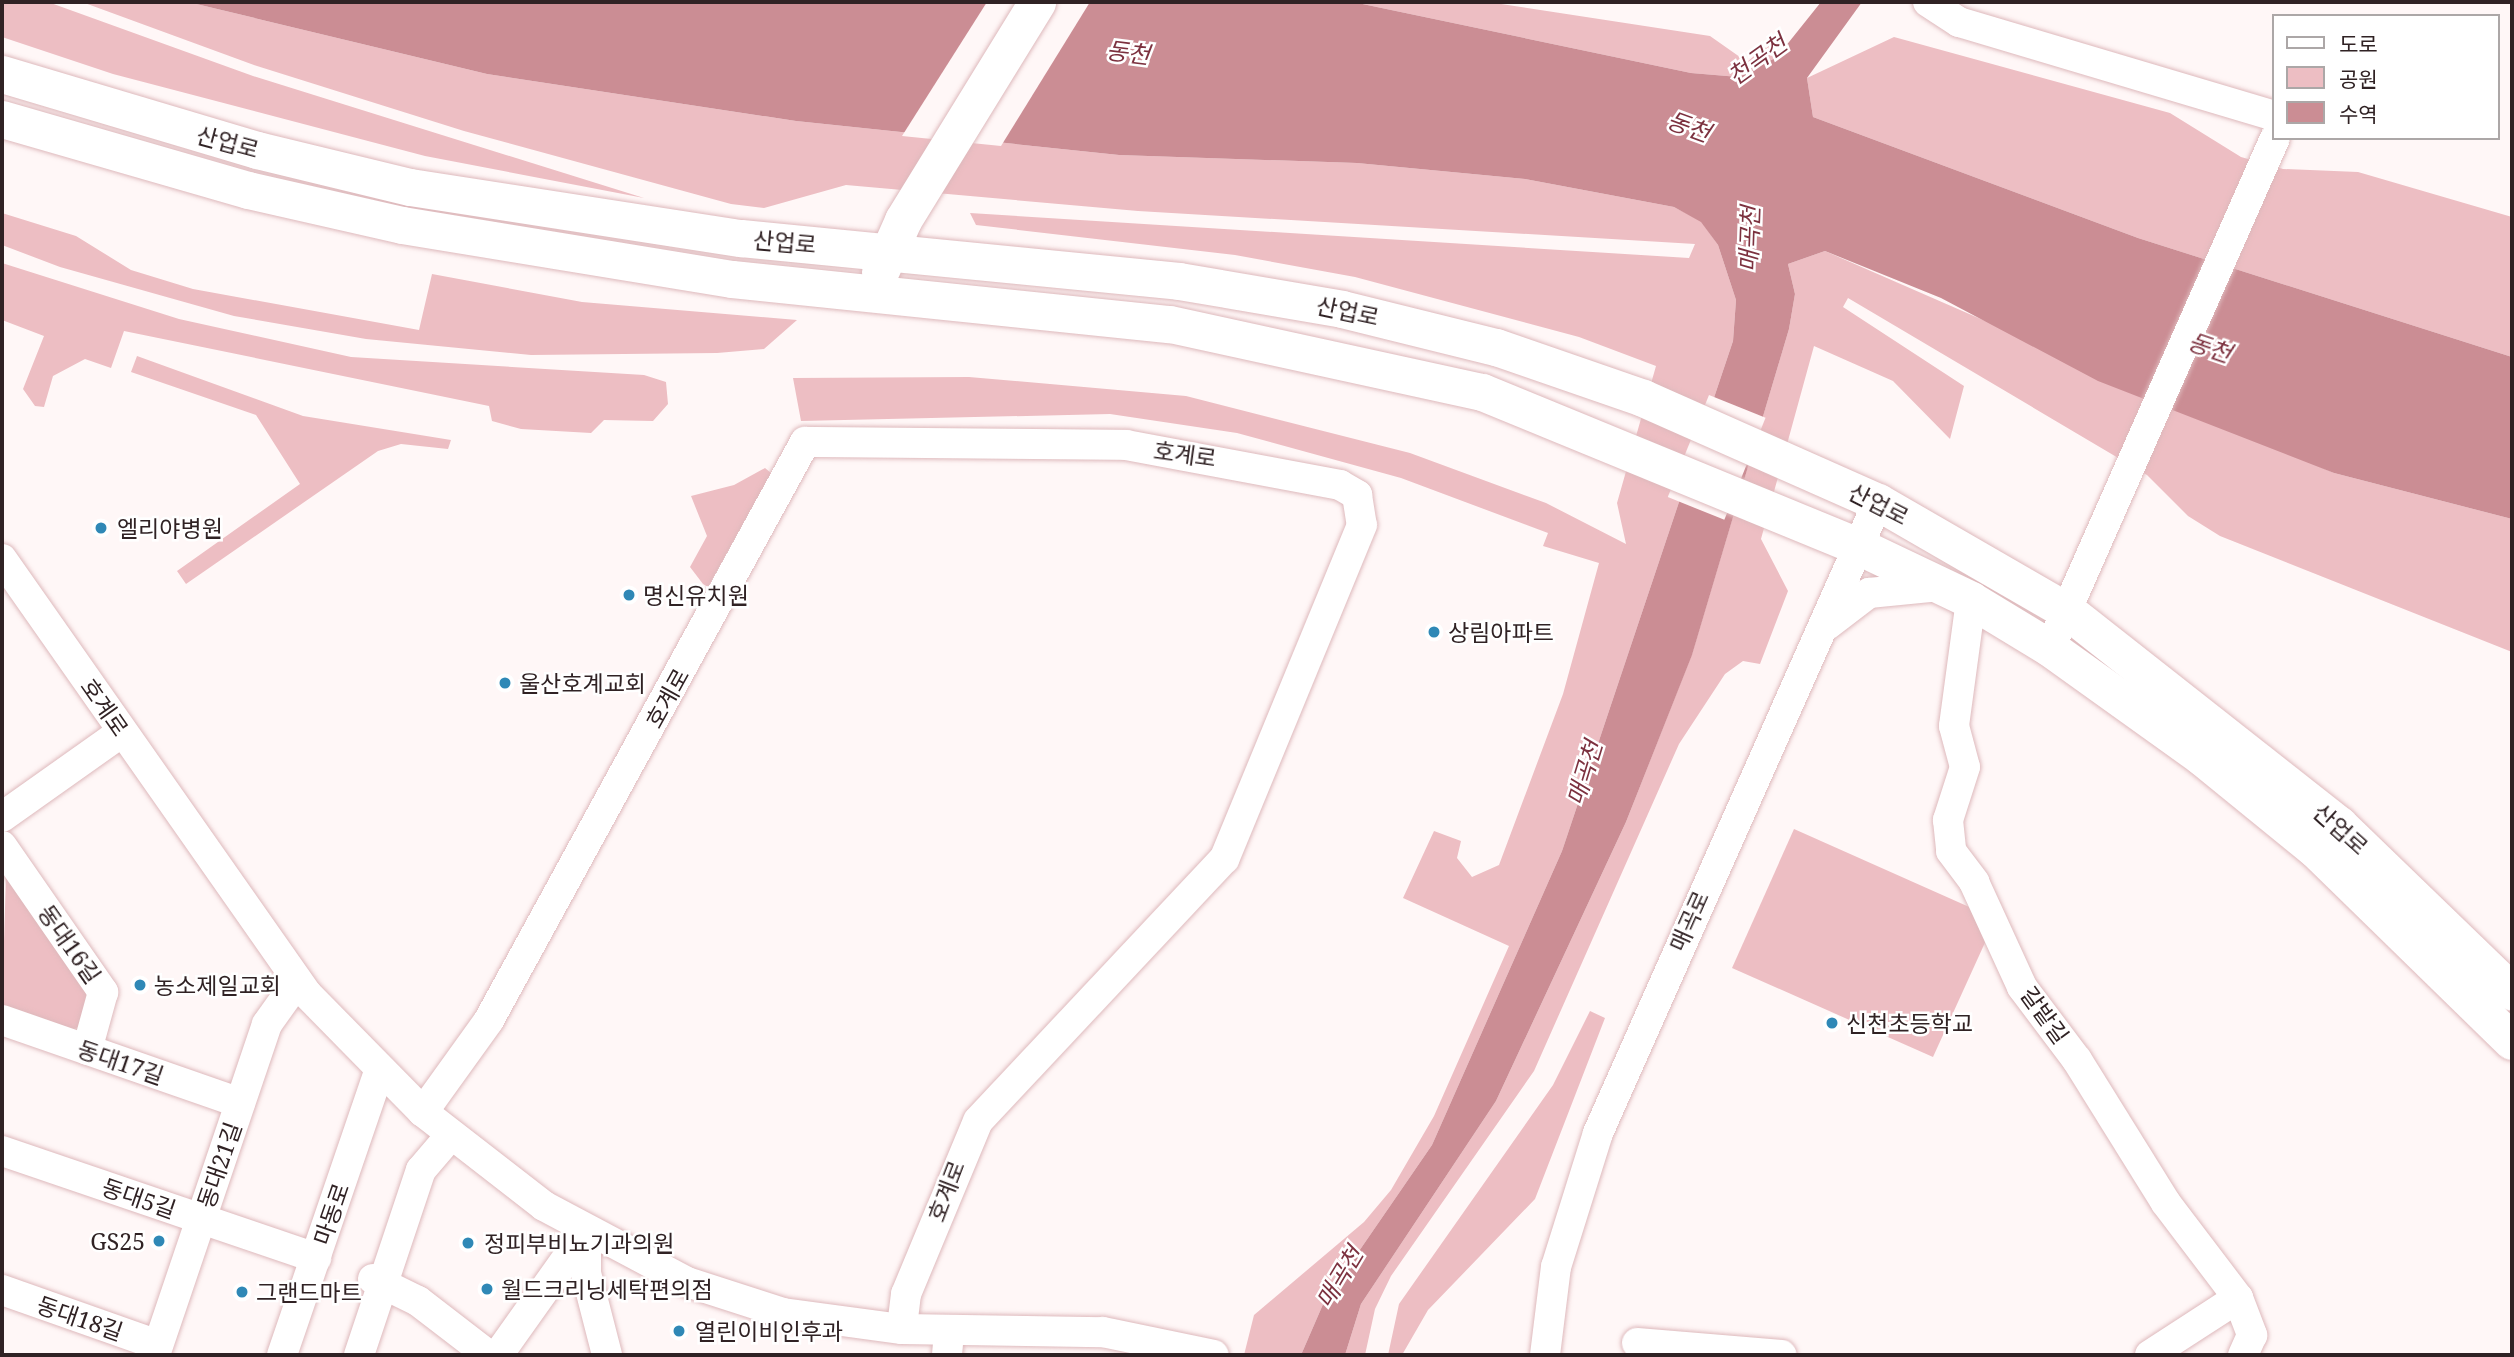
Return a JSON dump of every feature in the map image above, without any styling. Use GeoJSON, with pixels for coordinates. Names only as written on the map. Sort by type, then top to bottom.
{"type":"FeatureCollection","features":[{"type":"Feature","properties":{"kind":"main road"},"geometry":{"type":"LineString","coordinates":[[870,295],[896,235],[1038,2]]}},
{"type":"Feature","properties":{"kind":"main road","name":"산업로"},"geometry":{"type":"LineString","coordinates":[[2,74],[257,150],[410,187],[741,238],[896,235],[1342,309],[1496,347],[1643,398],[1878,502],[2070,613],[2339,825],[2512,992]]}},
{"type":"Feature","properties":{"kind":"main road","name":"산업로"},"geometry":{"type":"LineString","coordinates":[[2,119],[248,190],[402,225],[870,295],[1170,324],[1328,355],[1482,392],[1630,447],[1858,546],[1957,593],[2050,648],[2202,757],[2315,849],[2512,1041]]}},
{"type":"Feature","properties":{"kind":"street"},"geometry":{"type":"LineString","coordinates":[[1927,2],[1959,22],[2272,115]]}},
{"type":"Feature","properties":{"kind":"street"},"geometry":{"type":"LineString","coordinates":[[2050,648],[2070,613],[2274,140]]}},
{"type":"Feature","properties":{"kind":"street","name":"호계로"},"geometry":{"type":"LineString","coordinates":[[423,1112],[489,1020],[805,442],[1126,445],[1340,485],[1357,495],[1362,525],[1224,859],[978,1121],[906,1294],[902,1329]]}},
{"type":"Feature","properties":{"kind":"street","name":"매곡로"},"geometry":{"type":"LineString","coordinates":[[1545,1355],[1556,1267],[1598,1133],[1878,502]]}},
{"type":"Feature","properties":{"kind":"street","name":"호계로"},"geometry":{"type":"LineString","coordinates":[[2,559],[297,982],[379,1072],[450,1136],[586,1231],[724,1295],[783,1313],[902,1329],[948,1343],[1045,1343],[1103,1332],[1214,1355]]}},
{"type":"Feature","properties":{"kind":"street"},"geometry":{"type":"LineString","coordinates":[[1819,633],[1869,593],[1957,593]]}},
{"type":"Feature","properties":{"kind":"street","name":"갈밭길"},"geometry":{"type":"LineString","coordinates":[[1957,593],[1954,726],[1965,767],[1948,820],[1951,851],[1974,882],[2031,1001],[2077,1060],[2165,1203],[2238,1298],[2252,1335],[2243,1355]]}},
{"type":"Feature","properties":{"kind":"street"},"geometry":{"type":"LineString","coordinates":[[2,817],[122,732]]}},
{"type":"Feature","properties":{"kind":"street","name":"동대16길"},"geometry":{"type":"LineString","coordinates":[[2,846],[103,992],[87,1050]]}},
{"type":"Feature","properties":{"kind":"street","name":"동대21길"},"geometry":{"type":"LineString","coordinates":[[157,1350],[267,1024],[297,982]]}},
{"type":"Feature","properties":{"kind":"street","name":"동대17길"},"geometry":{"type":"LineString","coordinates":[[2,1020],[240,1103]]}},
{"type":"Feature","properties":{"kind":"street","name":"마동로"},"geometry":{"type":"LineString","coordinates":[[282,1355],[379,1072]]}},
{"type":"Feature","properties":{"kind":"street"},"geometry":{"type":"LineString","coordinates":[[359,1355],[378,1280],[421,1170],[450,1136]]}},
{"type":"Feature","properties":{"kind":"street","name":"동대5길"},"geometry":{"type":"LineString","coordinates":[[2,1151],[316,1258]]}},
{"type":"Feature","properties":{"kind":"street"},"geometry":{"type":"LineString","coordinates":[[498,1355],[586,1231]]}},
{"type":"Feature","properties":{"kind":"street"},"geometry":{"type":"LineString","coordinates":[[586,1231],[586,1273],[607,1355]]}},
{"type":"Feature","properties":{"kind":"street"},"geometry":{"type":"LineString","coordinates":[[378,1280],[488,1355]]}},
{"type":"Feature","properties":{"kind":"street","name":"동대18길"},"geometry":{"type":"LineString","coordinates":[[2,1290],[157,1350]]}},
{"type":"Feature","properties":{"kind":"street"},"geometry":{"type":"LineString","coordinates":[[2150,1355],[2238,1298]]}},
{"type":"Feature","properties":{"kind":"street"},"geometry":{"type":"LineString","coordinates":[[1637,1343],[1782,1355]]}},
{"type":"Feature","properties":{"kind":"green space"},"geometry":{"type":"Polygon","coordinates":[[[2,2],[48,2],[253,76],[644,198],[425,156],[113,74],[2,37],[2,2]]]}},
{"type":"Feature","properties":{"kind":"green space"},"geometry":{"type":"Polygon","coordinates":[[[82,2],[188,2],[487,74],[796,121],[1119,155],[1357,163],[1525,179],[1674,207],[1701,221],[1718,245],[1736,300],[1733,341],[1562,851],[1432,1145],[1324,1302],[1301,1355],[1244,1355],[1254,1315],[1364,1222],[1391,1190],[1434,1116],[1509,946],[1403,898],[1434,831],[1461,841],[1457,858],[1472,877],[1499,865],[1563,694],[1599,563],[1543,546],[1548,533],[1401,478],[1237,433],[1110,414],[801,421],[793,378],[969,377],[1186,396],[1410,453],[1546,503],[1626,544],[1617,503],[1656,366],[1579,337],[1355,277],[1235,255],[976,225],[970,213],[1689,258],[1695,244],[1138,211],[846,185],[764,208],[731,204],[464,131],[257,66],[82,2]]]}},
{"type":"Feature","properties":{"kind":"green space"},"geometry":{"type":"Polygon","coordinates":[[[1353,2],[1488,2],[1710,36],[1747,62],[1768,44],[1777,57],[1739,77],[1691,73],[1353,2]]]}},
{"type":"Feature","properties":{"kind":"green space"},"geometry":{"type":"Polygon","coordinates":[[[1894,37],[2170,113],[2241,157],[2283,169],[2358,172],[2512,217],[2512,357],[2138,238],[1813,117],[1807,78],[1894,37]]]}},
{"type":"Feature","properties":{"kind":"green space"},"geometry":{"type":"Polygon","coordinates":[[[2,213],[76,236],[131,270],[193,289],[419,330],[432,274],[582,302],[797,320],[764,349],[717,353],[531,355],[366,339],[234,316],[60,267],[2,245],[2,213]]]}},
{"type":"Feature","properties":{"kind":"green space"},"geometry":{"type":"Polygon","coordinates":[[[1825,251],[2334,473],[2512,519],[2512,652],[2220,536],[2188,516],[2147,475],[1848,298],[1843,307],[1964,386],[1950,439],[1893,381],[1814,346],[1761,539],[1788,591],[1760,664],[1743,661],[1725,674],[1679,744],[1534,1071],[1391,1276],[1375,1309],[1365,1355],[1345,1355],[1361,1304],[1496,1101],[1626,822],[1692,654],[1789,329],[1795,294],[1788,264],[1825,251]]]}},
{"type":"Feature","properties":{"kind":"green space"},"geometry":{"type":"Polygon","coordinates":[[[2,263],[179,319],[351,357],[644,375],[666,382],[668,404],[653,421],[604,420],[591,433],[521,429],[492,421],[489,406],[124,331],[111,368],[85,359],[53,376],[44,407],[35,406],[23,389],[44,336],[2,320],[2,263]]]}},
{"type":"Feature","properties":{"kind":"green space"},"geometry":{"type":"Polygon","coordinates":[[[137,356],[303,416],[451,440],[448,449],[401,444],[378,451],[186,584],[177,571],[300,484],[256,415],[131,372],[137,356]]]}},
{"type":"Feature","properties":{"kind":"green space"},"geometry":{"type":"Polygon","coordinates":[[[765,468],[771,473],[708,587],[690,567],[707,536],[691,496],[734,485],[765,468]]]}},
{"type":"Feature","properties":{"kind":"green space"},"geometry":{"type":"Polygon","coordinates":[[[1794,829],[1976,910],[1988,936],[1933,1057],[1732,968],[1794,829]]]}},
{"type":"Feature","properties":{"kind":"green space"},"geometry":{"type":"Polygon","coordinates":[[[6,875],[90,992],[82,1025],[68,1032],[2,1008],[6,875]]]}},
{"type":"Feature","properties":{"kind":"green space"},"geometry":{"type":"Polygon","coordinates":[[[1590,1011],[1605,1018],[1535,1199],[1428,1310],[1402,1355],[1388,1355],[1399,1304],[1553,1085],[1590,1011]]]}},
{"type":"Feature","properties":{"kind":"water"},"geometry":{"type":"Polygon","coordinates":[[[188,2],[1353,2],[1691,73],[1739,77],[1777,57],[1821,2],[1862,2],[1807,78],[1813,117],[2138,238],[2512,357],[2512,519],[2334,473],[2098,381],[1941,298],[1825,251],[1788,264],[1795,294],[1789,329],[1692,655],[1626,822],[1496,1101],[1361,1304],[1345,1355],[1301,1355],[1324,1302],[1432,1145],[1562,851],[1733,341],[1736,300],[1718,245],[1701,222],[1674,207],[1525,179],[1357,163],[1119,155],[796,121],[487,74],[188,2]]]}},
{"type":"Feature","properties":{"kind":"pier"},"geometry":{"type":"Polygon","coordinates":[[[987,2],[1090,2],[1001,146],[902,136],[987,2]]]}},
{"type":"Feature","properties":{"kind":"pier"},"geometry":{"type":"Polygon","coordinates":[[[1709,395],[1766,418],[1724,520],[1668,497],[1709,395]]]}},
{"type":"Feature","properties":{"kind":"place","name":"엘리야병원"},"geometry":{"type":"Point","coordinates":[101,528]}},
{"type":"Feature","properties":{"kind":"place","name":"명신유치원"},"geometry":{"type":"Point","coordinates":[629,595]}},
{"type":"Feature","properties":{"kind":"place","name":"상림아파트"},"geometry":{"type":"Point","coordinates":[1434,632]}},
{"type":"Feature","properties":{"kind":"place","name":"울산호계교회"},"geometry":{"type":"Point","coordinates":[505,683]}},
{"type":"Feature","properties":{"kind":"place","name":"농소제일교회"},"geometry":{"type":"Point","coordinates":[140,985]}},
{"type":"Feature","properties":{"kind":"place","name":"신천초등학교"},"geometry":{"type":"Point","coordinates":[1832,1023]}},
{"type":"Feature","properties":{"kind":"place","name":"GS25"},"geometry":{"type":"Point","coordinates":[159,1241]}},
{"type":"Feature","properties":{"kind":"place","name":"정피부비뇨기과의원"},"geometry":{"type":"Point","coordinates":[468,1243]}},
{"type":"Feature","properties":{"kind":"place","name":"월드크리닝세탁편의점"},"geometry":{"type":"Point","coordinates":[487,1289]}},
{"type":"Feature","properties":{"kind":"place","name":"그랜드마트"},"geometry":{"type":"Point","coordinates":[242,1292]}},
{"type":"Feature","properties":{"kind":"place","name":"열린이비인후과"},"geometry":{"type":"Point","coordinates":[679,1331]}},
{"type":"Feature","properties":{"kind":"water label","name":"동천"},"geometry":{"type":"Point","coordinates":[1128,52]}},
{"type":"Feature","properties":{"kind":"water label","name":"천곡천"},"geometry":{"type":"Point","coordinates":[1757,59]}},
{"type":"Feature","properties":{"kind":"water label","name":"동천"},"geometry":{"type":"Point","coordinates":[1689,126]}},
{"type":"Feature","properties":{"kind":"water label","name":"매곡천"},"geometry":{"type":"Point","coordinates":[1749,239]}},
{"type":"Feature","properties":{"kind":"water label","name":"동천"},"geometry":{"type":"Point","coordinates":[2210,347]}},
{"type":"Feature","properties":{"kind":"water label","name":"매곡천"},"geometry":{"type":"Point","coordinates":[1584,773]}},
{"type":"Feature","properties":{"kind":"water label","name":"매곡천"},"geometry":{"type":"Point","coordinates":[1339,1277]}}]}
